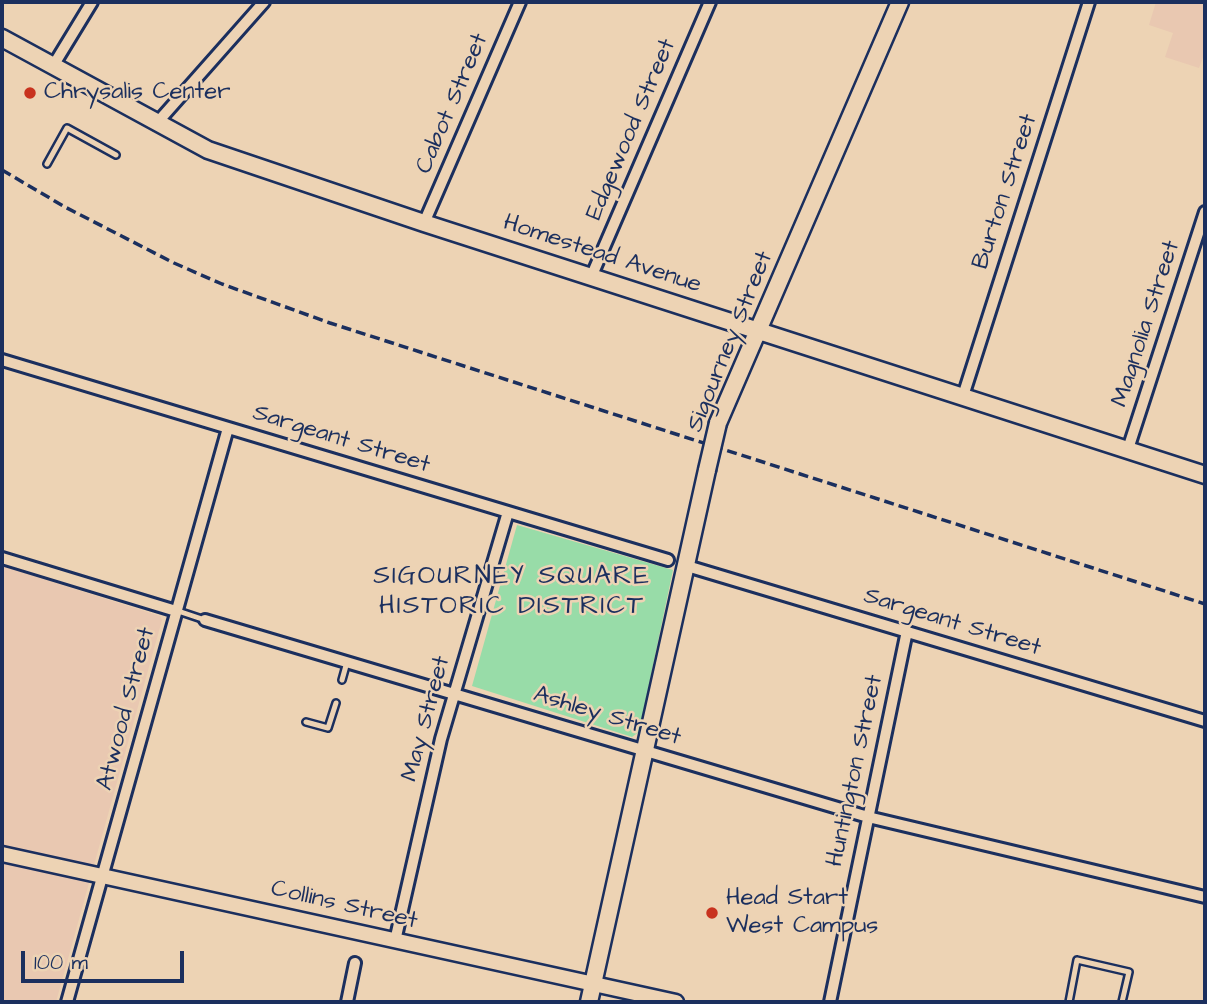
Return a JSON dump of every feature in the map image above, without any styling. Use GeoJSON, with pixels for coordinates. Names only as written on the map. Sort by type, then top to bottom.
{"type":"FeatureCollection","features":[{"type":"Feature","properties":{"kind":"main road","name":"Sigourney Street"},"geometry":{"type":"LineString","coordinates":[[589,1002],[718,423],[900,2]]}},
{"type":"Feature","properties":{"kind":"main road","name":"Homestead Avenue"},"geometry":{"type":"LineString","coordinates":[[2,37],[156,124],[219,154],[424,223],[592,275],[1205,475]]}},
{"type":"Feature","properties":{"kind":"street"},"geometry":{"type":"LineString","coordinates":[[53,66],[92,2]]}},
{"type":"Feature","properties":{"kind":"street"},"geometry":{"type":"LineString","coordinates":[[156,124],[264,2]]}},
{"type":"Feature","properties":{"kind":"street","name":"Cabot Street"},"geometry":{"type":"LineString","coordinates":[[424,223],[520,2]]}},
{"type":"Feature","properties":{"kind":"street","name":"Edgewood Street"},"geometry":{"type":"LineString","coordinates":[[592,275],[710,2]]}},
{"type":"Feature","properties":{"kind":"street","name":"Burton Street"},"geometry":{"type":"LineString","coordinates":[[963,396],[1089,2]]}},
{"type":"Feature","properties":{"kind":"street","name":"Magnolia Street"},"geometry":{"type":"LineString","coordinates":[[1128,449],[1205,212]]}},
{"type":"Feature","properties":{"kind":"street","name":"Sargeant Street"},"geometry":{"type":"LineString","coordinates":[[2,360],[668,560]]}},
{"type":"Feature","properties":{"kind":"street","name":"Atwood Street"},"geometry":{"type":"LineString","coordinates":[[67,1002],[228,428]]}},
{"type":"Feature","properties":{"kind":"street","name":"May Street"},"geometry":{"type":"LineString","coordinates":[[395,940],[441,739],[508,512]]}},
{"type":"Feature","properties":{"kind":"street","name":"Ashley Street"},"geometry":{"type":"LineString","coordinates":[[2,558],[176,611]]}},
{"type":"Feature","properties":{"kind":"street","name":"Sargeant Street"},"geometry":{"type":"LineString","coordinates":[[687,566],[1205,721]]}},
{"type":"Feature","properties":{"kind":"street","name":"Ashley Street"},"geometry":{"type":"LineString","coordinates":[[205,620],[868,817],[1205,897]]}},
{"type":"Feature","properties":{"kind":"street","name":"Huntington Street"},"geometry":{"type":"LineString","coordinates":[[830,1002],[907,631]]}},
{"type":"Feature","properties":{"kind":"street","name":"Collins Street"},"geometry":{"type":"LineString","coordinates":[[2,854],[676,1002]]}},
{"type":"Feature","properties":{"kind":"street"},"geometry":{"type":"LineString","coordinates":[[346,1002],[355,963]]}},
{"type":"Feature","properties":{"kind":"lane"},"geometry":{"type":"LineString","coordinates":[[47,164],[67,128],[116,155]]}},
{"type":"Feature","properties":{"kind":"lane","name":"Ashley Street"},"geometry":{"type":"LineString","coordinates":[[176,611],[205,620]]}},
{"type":"Feature","properties":{"kind":"lane"},"geometry":{"type":"LineString","coordinates":[[342,680],[347,662]]}},
{"type":"Feature","properties":{"kind":"lane"},"geometry":{"type":"LineString","coordinates":[[306,722],[328,728],[336,703]]}},
{"type":"Feature","properties":{"kind":"lane"},"geometry":{"type":"LineString","coordinates":[[1069,1002],[1077,960],[1129,972],[1122,1002]]}},
{"type":"Feature","properties":{"kind":"shaded area"},"geometry":{"type":"Polygon","coordinates":[[[1156,2],[1205,2],[1205,52],[1199,68],[1165,57],[1173,33],[1149,25],[1156,2]]]}},
{"type":"Feature","properties":{"kind":"shaded area"},"geometry":{"type":"Polygon","coordinates":[[[2,566],[160,616],[162,620],[56,1002],[2,1002],[2,566]]]}},
{"type":"Feature","properties":{"kind":"green space"},"geometry":{"type":"Polygon","coordinates":[[[517,525],[673,570],[639,732],[632,737],[472,686],[517,525]]]}},
{"type":"Feature","properties":{"kind":"railway"},"geometry":{"type":"LineString","coordinates":[[2,170],[65,207],[174,263],[222,284],[330,323],[1205,604]]}},
{"type":"Feature","properties":{"kind":"place","name":"Chrysalis Center"},"geometry":{"type":"Point","coordinates":[30,93]}},
{"type":"Feature","properties":{"kind":"place","name":"Head Start West Campus"},"geometry":{"type":"Point","coordinates":[712,913]}},
{"type":"Feature","properties":{"kind":"district","name":"SIGOURNEY SQUARE HISTORIC DISTRICT"},"geometry":{"type":"Point","coordinates":[512,593]}}]}
